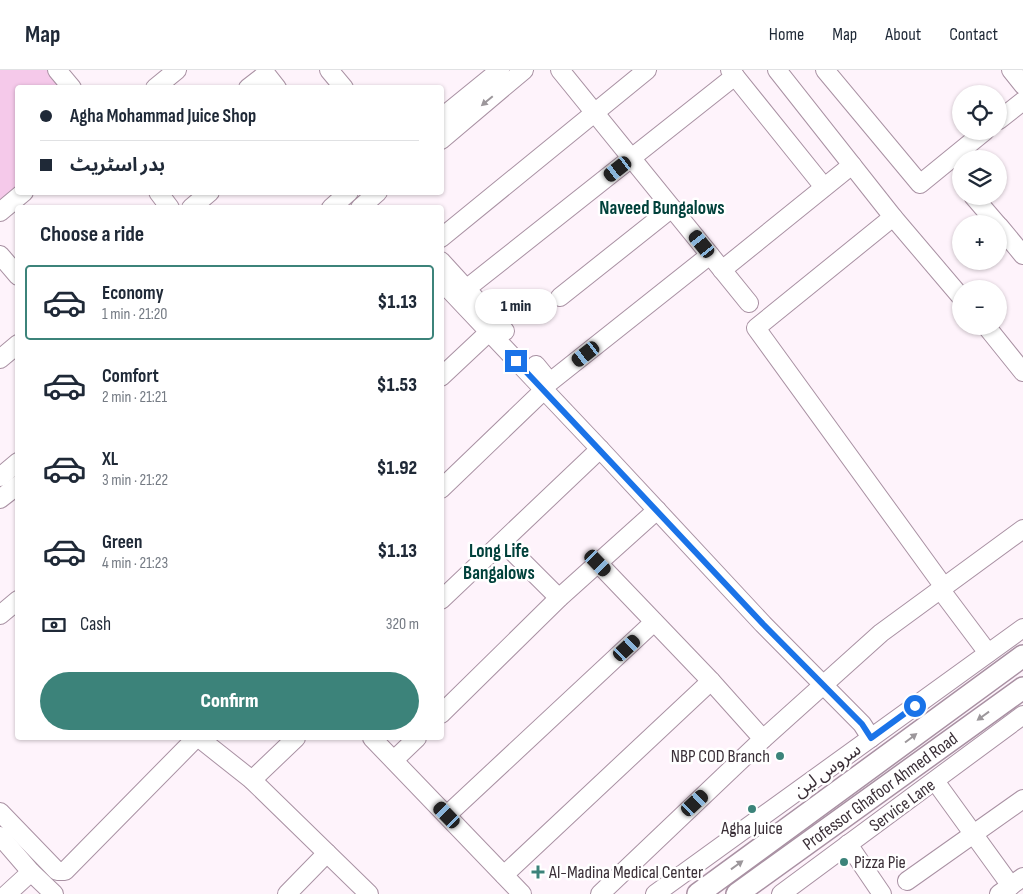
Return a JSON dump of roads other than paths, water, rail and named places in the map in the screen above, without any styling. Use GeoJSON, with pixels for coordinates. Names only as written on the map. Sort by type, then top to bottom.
{"type":"FeatureCollection","features":[{"type":"Feature","properties":{"kind":"main road"},"geometry":{"type":"LineString","coordinates":[[698,894],[1023,656]]}},
{"type":"Feature","properties":{"kind":"main road","name":"Professor Ghafoor Ahmed Road"},"geometry":{"type":"LineString","coordinates":[[737,894],[1023,688]]}},
{"type":"Feature","properties":{"kind":"main road"},"geometry":{"type":"LineString","coordinates":[[880,762],[892,782]]}},
{"type":"Feature","properties":{"kind":"street"},"geometry":{"type":"LineString","coordinates":[[56,70],[69,85]]}},
{"type":"Feature","properties":{"kind":"street"},"geometry":{"type":"LineString","coordinates":[[160,85],[177,70]]}},
{"type":"Feature","properties":{"kind":"street"},"geometry":{"type":"LineString","coordinates":[[329,70],[342,85]]}},
{"type":"Feature","properties":{"kind":"street"},"geometry":{"type":"LineString","coordinates":[[444,116],[500,70]]}},
{"type":"Feature","properties":{"kind":"street"},"geometry":{"type":"LineString","coordinates":[[444,137],[524,70]]}},
{"type":"Feature","properties":{"kind":"street"},"geometry":{"type":"LineString","coordinates":[[560,70],[749,303]]}},
{"type":"Feature","properties":{"kind":"street"},"geometry":{"type":"LineString","coordinates":[[444,236],[647,70]]}},
{"type":"Feature","properties":{"kind":"street"},"geometry":{"type":"LineString","coordinates":[[776,70],[893,217],[952,286]]}},
{"type":"Feature","properties":{"kind":"street"},"geometry":{"type":"LineString","coordinates":[[825,70],[920,184],[974,140]]}},
{"type":"Feature","properties":{"kind":"street"},"geometry":{"type":"LineString","coordinates":[[1011,70],[1023,85]]}},
{"type":"Feature","properties":{"kind":"street"},"geometry":{"type":"LineString","coordinates":[[466,289],[632,158],[733,73],[824,187]]}},
{"type":"Feature","properties":{"kind":"street"},"geometry":{"type":"LineString","coordinates":[[252,85],[266,74],[275,85]]}},
{"type":"Feature","properties":{"kind":"street"},"geometry":{"type":"LineString","coordinates":[[1007,113],[1023,100]]}},
{"type":"Feature","properties":{"kind":"street"},"geometry":{"type":"LineString","coordinates":[[722,270],[852,165]]}},
{"type":"Feature","properties":{"kind":"street"},"geometry":{"type":"LineString","coordinates":[[0,212],[20,195]]}},
{"type":"Feature","properties":{"kind":"street"},"geometry":{"type":"LineString","coordinates":[[195,205],[206,195]]}},
{"type":"Feature","properties":{"kind":"street"},"geometry":{"type":"LineString","coordinates":[[334,205],[345,195]]}},
{"type":"Feature","properties":{"kind":"street"},"geometry":{"type":"LineString","coordinates":[[981,205],[989,215]]}},
{"type":"Feature","properties":{"kind":"street"},"geometry":{"type":"LineString","coordinates":[[560,297],[672,208]]}},
{"type":"Feature","properties":{"kind":"street"},"geometry":{"type":"LineString","coordinates":[[893,217],[756,328],[940,590]]}},
{"type":"Feature","properties":{"kind":"street"},"geometry":{"type":"LineString","coordinates":[[1007,236],[1023,255]]}},
{"type":"Feature","properties":{"kind":"street"},"geometry":{"type":"LineString","coordinates":[[0,255],[15,272]]}},
{"type":"Feature","properties":{"kind":"street"},"geometry":{"type":"LineString","coordinates":[[444,264],[550,382],[710,255]]}},
{"type":"Feature","properties":{"kind":"street"},"geometry":{"type":"LineString","coordinates":[[444,285],[600,448],[763,624],[862,724],[871,738]]}},
{"type":"Feature","properties":{"kind":"street"},"geometry":{"type":"LineString","coordinates":[[444,374],[489,332]]}},
{"type":"Feature","properties":{"kind":"street"},"geometry":{"type":"LineString","coordinates":[[993,335],[1023,372]]}},
{"type":"Feature","properties":{"kind":"street"},"geometry":{"type":"LineString","coordinates":[[0,359],[15,346]]}},
{"type":"Feature","properties":{"kind":"street"},"geometry":{"type":"LineString","coordinates":[[759,349],[988,653]]}},
{"type":"Feature","properties":{"kind":"street"},"geometry":{"type":"LineString","coordinates":[[444,486],[544,390]]}},
{"type":"Feature","properties":{"kind":"street"},"geometry":{"type":"LineString","coordinates":[[444,597],[600,448]]}},
{"type":"Feature","properties":{"kind":"street"},"geometry":{"type":"LineString","coordinates":[[0,476],[15,464]]}},
{"type":"Feature","properties":{"kind":"street"},"geometry":{"type":"LineString","coordinates":[[0,499],[15,487]]}},
{"type":"Feature","properties":{"kind":"street"},"geometry":{"type":"LineString","coordinates":[[444,711],[559,598],[656,510]]}},
{"type":"Feature","properties":{"kind":"street"},"geometry":{"type":"LineString","coordinates":[[600,894],[763,738],[881,633],[1023,529]]}},
{"type":"Feature","properties":{"kind":"street"},"geometry":{"type":"LineString","coordinates":[[503,542],[559,598]]}},
{"type":"Feature","properties":{"kind":"street"},"geometry":{"type":"LineString","coordinates":[[598,563],[763,738]]}},
{"type":"Feature","properties":{"kind":"street"},"geometry":{"type":"LineString","coordinates":[[0,615],[15,602]]}},
{"type":"Feature","properties":{"kind":"street"},"geometry":{"type":"LineString","coordinates":[[447,815],[654,622]]}},
{"type":"Feature","properties":{"kind":"street","name":"سروس لین"},"geometry":{"type":"LineString","coordinates":[[655,894],[1023,628]]}},
{"type":"Feature","properties":{"kind":"street"},"geometry":{"type":"LineString","coordinates":[[504,876],[711,681]]}},
{"type":"Feature","properties":{"kind":"street","name":"Service Lane"},"geometry":{"type":"LineString","coordinates":[[781,894],[1023,716]]}},
{"type":"Feature","properties":{"kind":"street"},"geometry":{"type":"LineString","coordinates":[[0,812],[57,870],[65,871],[196,740]]}},
{"type":"Feature","properties":{"kind":"street"},"geometry":{"type":"LineString","coordinates":[[201,740],[252,780],[369,894]]}},
{"type":"Feature","properties":{"kind":"street"},"geometry":{"type":"LineString","coordinates":[[252,780],[294,740]]}},
{"type":"Feature","properties":{"kind":"street"},"geometry":{"type":"LineString","coordinates":[[374,740],[522,894]]}},
{"type":"Feature","properties":{"kind":"street"},"geometry":{"type":"LineString","coordinates":[[394,760],[415,740]]}},
{"type":"Feature","properties":{"kind":"street"},"geometry":{"type":"LineString","coordinates":[[935,781],[1011,886]]}},
{"type":"Feature","properties":{"kind":"street"},"geometry":{"type":"LineString","coordinates":[[907,881],[1023,799]]}},
{"type":"Feature","properties":{"kind":"street"},"geometry":{"type":"LineString","coordinates":[[0,836],[31,872],[54,894]]}},
{"type":"Feature","properties":{"kind":"street"},"geometry":{"type":"LineString","coordinates":[[848,844],[882,894]]}},
{"type":"Feature","properties":{"kind":"street"},"geometry":{"type":"LineString","coordinates":[[287,894],[327,853]]}},
{"type":"Feature","properties":{"kind":"street"},"geometry":{"type":"LineString","coordinates":[[7,894],[31,872]]}},
{"type":"Feature","properties":{"kind":"place","name":"NBP COD Branch"},"geometry":{"type":"Point","coordinates":[780,756]}},
{"type":"Feature","properties":{"kind":"place","name":"Agha Juice"},"geometry":{"type":"Point","coordinates":[752,809]}},
{"type":"Feature","properties":{"kind":"place","name":"Pizza Pie"},"geometry":{"type":"Point","coordinates":[844,862]}},
{"type":"Feature","properties":{"kind":"place","name":"Al-Madina Medical Center"},"geometry":{"type":"Point","coordinates":[538,872]}},
{"type":"Feature","properties":{"kind":"district","name":"Naveed Bungalows"},"geometry":{"type":"Point","coordinates":[662,207]}},
{"type":"Feature","properties":{"kind":"district","name":"Long Life Bangalows"},"geometry":{"type":"Point","coordinates":[499,561]}}]}
